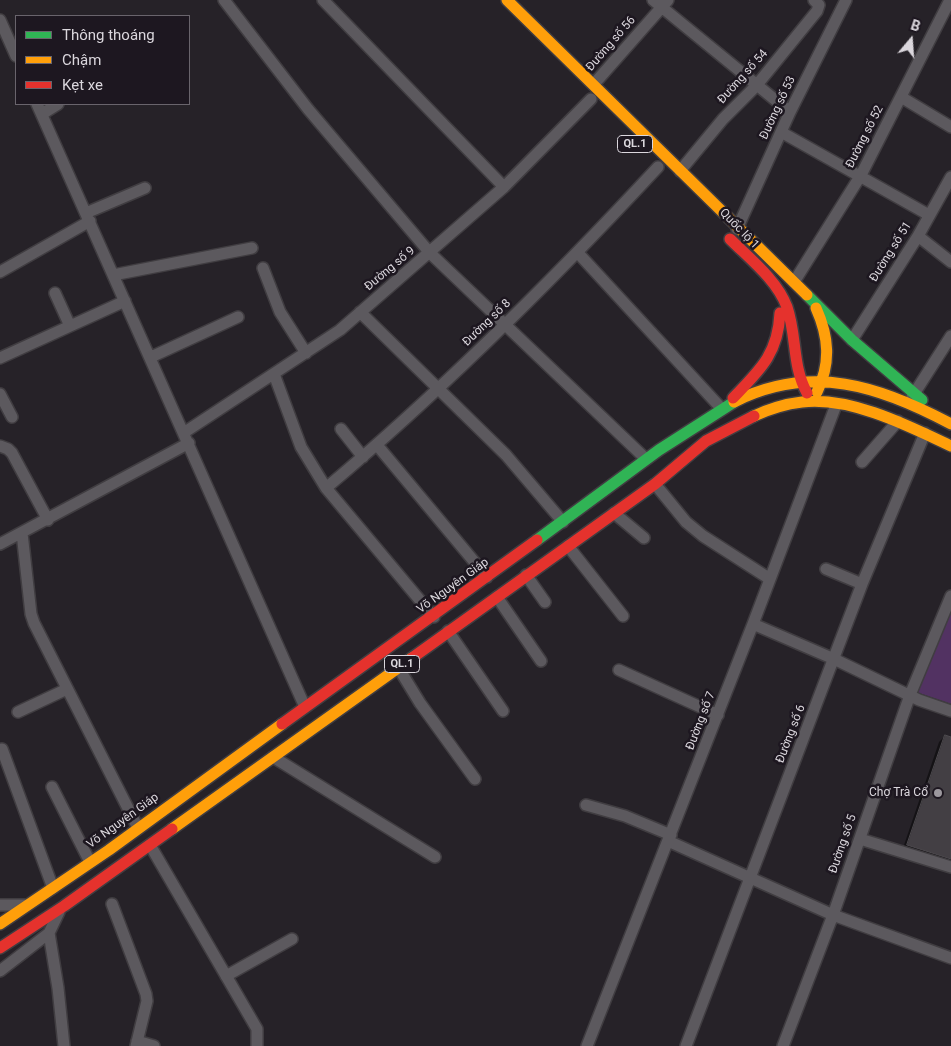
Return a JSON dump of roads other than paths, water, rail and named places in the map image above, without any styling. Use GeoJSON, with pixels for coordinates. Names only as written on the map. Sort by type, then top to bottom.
{"type":"FeatureCollection","features":[{"type":"Feature","properties":{"kind":"highway"},"geometry":{"type":"LineString","coordinates":[[492,0],[594,102]]}},
{"type":"Feature","properties":{"kind":"highway","name":"Quốc lộ 1"},"geometry":{"type":"LineString","coordinates":[[510,1],[737,229],[852,340],[912,397],[951,423]]}},
{"type":"Feature","properties":{"kind":"highway","name":"Quốc lộ 1"},"geometry":{"type":"LineString","coordinates":[[725,234],[782,296],[790,316],[799,382],[812,401]]}},
{"type":"Feature","properties":{"kind":"highway"},"geometry":{"type":"LineString","coordinates":[[724,406],[759,371],[777,345],[781,311],[777,289]]}},
{"type":"Feature","properties":{"kind":"highway"},"geometry":{"type":"LineString","coordinates":[[812,300],[822,320],[828,344],[828,367],[824,381],[812,401]]}},
{"type":"Feature","properties":{"kind":"highway","name":"Võ Nguyên Giáp"},"geometry":{"type":"LineString","coordinates":[[0,924],[434,617],[646,460],[724,406],[750,394],[799,382],[824,381],[860,384],[912,397]]}},
{"type":"Feature","properties":{"kind":"highway","name":"QL.1"},"geometry":{"type":"LineString","coordinates":[[0,948],[64,906],[655,484],[713,436],[740,421],[779,407],[812,401],[869,412],[898,421],[951,446]]}},
{"type":"Feature","properties":{"kind":"street"},"geometry":{"type":"LineString","coordinates":[[224,0],[308,108],[430,253],[646,460]]}},
{"type":"Feature","properties":{"kind":"street"},"geometry":{"type":"LineString","coordinates":[[323,0],[504,187]]}},
{"type":"Feature","properties":{"kind":"street","name":"Đường số 54"},"geometry":{"type":"LineString","coordinates":[[680,171],[723,119],[756,86],[817,11],[819,5],[814,0]]}},
{"type":"Feature","properties":{"kind":"street","name":"Đường số 53"},"geometry":{"type":"LineString","coordinates":[[737,229],[790,112],[846,0]]}},
{"type":"Feature","properties":{"kind":"street","name":"Đường số 52"},"geometry":{"type":"LineString","coordinates":[[794,282],[861,175],[950,0]]}},
{"type":"Feature","properties":{"kind":"street"},"geometry":{"type":"LineString","coordinates":[[660,2],[756,86],[790,112]]}},
{"type":"Feature","properties":{"kind":"street","name":"Đường số 56"},"geometry":{"type":"LineString","coordinates":[[594,84],[660,2]]}},
{"type":"Feature","properties":{"kind":"street"},"geometry":{"type":"LineString","coordinates":[[0,20],[15,54]]}},
{"type":"Feature","properties":{"kind":"street"},"geometry":{"type":"LineString","coordinates":[[901,97],[951,127]]}},
{"type":"Feature","properties":{"kind":"street","name":"Đường số 9"},"geometry":{"type":"LineString","coordinates":[[184,432],[340,330],[504,187],[594,102]]}},
{"type":"Feature","properties":{"kind":"street"},"geometry":{"type":"LineString","coordinates":[[54,105],[40,109],[305,707]]}},
{"type":"Feature","properties":{"kind":"street"},"geometry":{"type":"LineString","coordinates":[[781,132],[861,175],[929,216]]}},
{"type":"Feature","properties":{"kind":"street","name":"Đường số 8"},"geometry":{"type":"LineString","coordinates":[[326,488],[438,390],[578,253],[658,167]]}},
{"type":"Feature","properties":{"kind":"street","name":"Đường số 51"},"geometry":{"type":"LineString","coordinates":[[852,340],[918,236],[951,177]]}},
{"type":"Feature","properties":{"kind":"street"},"geometry":{"type":"LineString","coordinates":[[0,272],[88,217],[145,188]]}},
{"type":"Feature","properties":{"kind":"street"},"geometry":{"type":"LineString","coordinates":[[918,236],[951,262]]}},
{"type":"Feature","properties":{"kind":"street"},"geometry":{"type":"LineString","coordinates":[[113,275],[252,248]]}},
{"type":"Feature","properties":{"kind":"street"},"geometry":{"type":"LineString","coordinates":[[578,253],[724,406]]}},
{"type":"Feature","properties":{"kind":"street"},"geometry":{"type":"LineString","coordinates":[[263,268],[280,312],[306,354]]}},
{"type":"Feature","properties":{"kind":"street"},"geometry":{"type":"LineString","coordinates":[[55,293],[70,326]]}},
{"type":"Feature","properties":{"kind":"street"},"geometry":{"type":"LineString","coordinates":[[0,358],[126,301]]}},
{"type":"Feature","properties":{"kind":"street"},"geometry":{"type":"LineString","coordinates":[[360,312],[506,455],[563,522]]}},
{"type":"Feature","properties":{"kind":"street"},"geometry":{"type":"LineString","coordinates":[[151,357],[238,317]]}},
{"type":"Feature","properties":{"kind":"street"},"geometry":{"type":"LineString","coordinates":[[912,397],[951,336]]}},
{"type":"Feature","properties":{"kind":"street"},"geometry":{"type":"LineString","coordinates":[[274,374],[301,447],[326,488],[434,617]]}},
{"type":"Feature","properties":{"kind":"street"},"geometry":{"type":"LineString","coordinates":[[0,394],[12,417]]}},
{"type":"Feature","properties":{"kind":"street","name":"Đường số 7"},"geometry":{"type":"LineString","coordinates":[[587,1046],[718,715],[836,405]]}},
{"type":"Feature","properties":{"kind":"street"},"geometry":{"type":"LineString","coordinates":[[862,462],[898,421]]}},
{"type":"Feature","properties":{"kind":"street"},"geometry":{"type":"LineString","coordinates":[[341,428],[363,457]]}},
{"type":"Feature","properties":{"kind":"street","name":"Đường số 6"},"geometry":{"type":"LineString","coordinates":[[686,1046],[862,584],[925,433]]}},
{"type":"Feature","properties":{"kind":"street"},"geometry":{"type":"LineString","coordinates":[[0,544],[22,534],[189,443]]}},
{"type":"Feature","properties":{"kind":"street"},"geometry":{"type":"LineString","coordinates":[[377,445],[487,577]]}},
{"type":"Feature","properties":{"kind":"street"},"geometry":{"type":"LineString","coordinates":[[0,446],[8,448],[12,453],[48,520]]}},
{"type":"Feature","properties":{"kind":"street"},"geometry":{"type":"LineString","coordinates":[[655,484],[686,522],[703,536],[770,579]]}},
{"type":"Feature","properties":{"kind":"street"},"geometry":{"type":"LineString","coordinates":[[614,513],[644,538]]}},
{"type":"Feature","properties":{"kind":"street"},"geometry":{"type":"LineString","coordinates":[[22,534],[31,614],[138,828]]}},
{"type":"Feature","properties":{"kind":"street"},"geometry":{"type":"LineString","coordinates":[[568,546],[624,616]]}},
{"type":"Feature","properties":{"kind":"street"},"geometry":{"type":"LineString","coordinates":[[826,569],[862,584]]}},
{"type":"Feature","properties":{"kind":"street"},"geometry":{"type":"LineString","coordinates":[[526,575],[545,602]]}},
{"type":"Feature","properties":{"kind":"street"},"geometry":{"type":"LineString","coordinates":[[497,596],[540,661]]}},
{"type":"Feature","properties":{"kind":"street","name":"Đường số 5"},"geometry":{"type":"LineString","coordinates":[[783,1046],[834,915],[910,696],[951,596]]}},
{"type":"Feature","properties":{"kind":"street"},"geometry":{"type":"LineString","coordinates":[[753,624],[834,659],[910,696],[951,711]]}},
{"type":"Feature","properties":{"kind":"street"},"geometry":{"type":"LineString","coordinates":[[448,632],[502,712]]}},
{"type":"Feature","properties":{"kind":"street"},"geometry":{"type":"LineString","coordinates":[[398,667],[420,703],[475,779]]}},
{"type":"Feature","properties":{"kind":"street"},"geometry":{"type":"LineString","coordinates":[[620,670],[718,715]]}},
{"type":"Feature","properties":{"kind":"street"},"geometry":{"type":"LineString","coordinates":[[18,712],[67,689]]}},
{"type":"Feature","properties":{"kind":"street"},"geometry":{"type":"LineString","coordinates":[[2,749],[53,888]]}},
{"type":"Feature","properties":{"kind":"street"},"geometry":{"type":"LineString","coordinates":[[273,757],[435,857]]}},
{"type":"Feature","properties":{"kind":"street"},"geometry":{"type":"LineString","coordinates":[[52,786],[90,862]]}},
{"type":"Feature","properties":{"kind":"street"},"geometry":{"type":"LineString","coordinates":[[586,805],[625,816],[750,879],[834,915],[951,958]]}},
{"type":"Feature","properties":{"kind":"street"},"geometry":{"type":"LineString","coordinates":[[860,839],[951,867]]}},
{"type":"Feature","properties":{"kind":"street"},"geometry":{"type":"LineString","coordinates":[[150,845],[258,1029],[256,1046]]}},
{"type":"Feature","properties":{"kind":"street"},"geometry":{"type":"LineString","coordinates":[[1,901],[29,905]]}},
{"type":"Feature","properties":{"kind":"street"},"geometry":{"type":"LineString","coordinates":[[112,904],[146,994],[136,1044],[154,1046]]}},
{"type":"Feature","properties":{"kind":"street"},"geometry":{"type":"LineString","coordinates":[[64,906],[56,915],[49,933],[58,988],[64,1046]]}},
{"type":"Feature","properties":{"kind":"street"},"geometry":{"type":"LineString","coordinates":[[0,971],[49,933]]}},
{"type":"Feature","properties":{"kind":"street"},"geometry":{"type":"LineString","coordinates":[[226,976],[292,939]]}},
{"type":"Feature","properties":{"kind":"place","name":"Chợ Trà Cổ"},"geometry":{"type":"Point","coordinates":[938,793]}}]}
